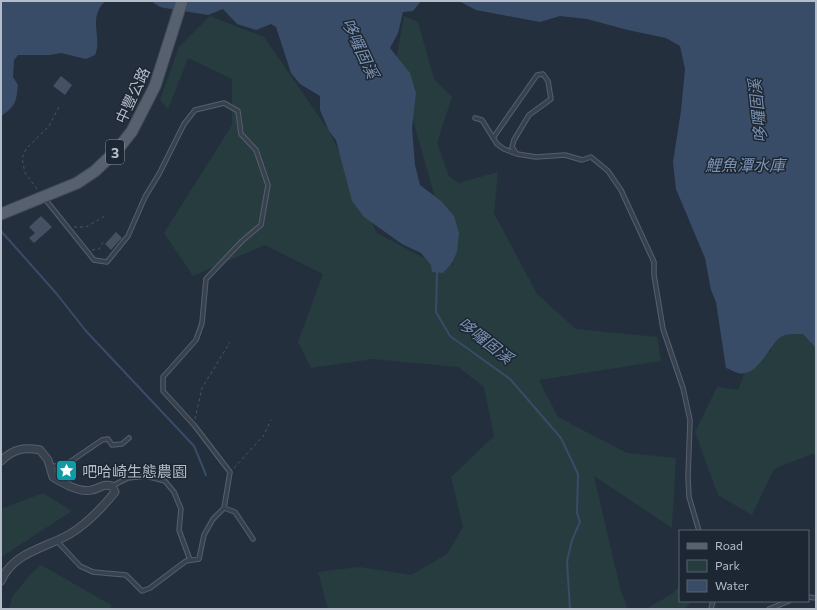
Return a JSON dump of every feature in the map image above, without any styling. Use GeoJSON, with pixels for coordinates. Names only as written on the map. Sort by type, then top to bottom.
{"type":"FeatureCollection","features":[{"type":"Feature","properties":{"kind":"main road","name":"中豐公路"},"geometry":{"type":"LineString","coordinates":[[1,214],[77,183],[95,171],[118,149],[132,131],[155,86],[182,1]]}},
{"type":"Feature","properties":{"kind":"street"},"geometry":{"type":"LineString","coordinates":[[1,461],[8,454],[26,448],[40,450],[48,460],[53,477],[70,487],[90,491],[106,484],[112,486],[115,492],[100,511],[70,534],[19,558],[4,574],[1,581]]}},
{"type":"Feature","properties":{"kind":"lane"},"geometry":{"type":"LineString","coordinates":[[493,138],[537,75],[543,74],[548,81],[551,99],[529,115],[514,140],[512,147],[517,154]]}},
{"type":"Feature","properties":{"kind":"lane"},"geometry":{"type":"LineString","coordinates":[[44,197],[94,260],[107,262],[128,236],[145,197],[159,174],[184,124],[194,110],[224,103],[238,111],[241,134],[256,150],[268,185],[261,225],[242,241],[206,279],[202,323],[196,340],[163,378],[163,391],[194,425],[230,472],[224,508],[213,519],[204,536],[199,559],[186,560],[150,588],[142,591],[126,574],[93,572],[80,566],[57,540]]}},
{"type":"Feature","properties":{"kind":"lane"},"geometry":{"type":"LineString","coordinates":[[475,118],[482,120],[497,144],[504,149],[517,154],[536,157],[566,155],[582,160],[591,157],[608,171],[621,190],[654,262],[654,275],[662,329],[684,388],[690,420],[688,477],[689,497],[699,530]]}},
{"type":"Feature","properties":{"kind":"lane"},"geometry":{"type":"LineString","coordinates":[[49,466],[64,466],[102,440],[108,439],[112,445],[122,444],[129,438]]}},
{"type":"Feature","properties":{"kind":"lane"},"geometry":{"type":"LineString","coordinates":[[112,486],[128,478],[146,476],[166,481],[174,492],[181,509],[179,530],[190,560]]}},
{"type":"Feature","properties":{"kind":"lane"},"geometry":{"type":"LineString","coordinates":[[224,508],[234,512],[253,539]]}},
{"type":"Feature","properties":{"kind":"lane"},"geometry":{"type":"LineString","coordinates":[[769,609],[787,602]]}},
{"type":"Feature","properties":{"kind":"path"},"geometry":{"type":"LineString","coordinates":[[44,197],[25,173],[22,158],[26,149],[49,126],[60,105]]}},
{"type":"Feature","properties":{"kind":"path"},"geometry":{"type":"LineString","coordinates":[[68,228],[86,228],[105,216]]}},
{"type":"Feature","properties":{"kind":"path"},"geometry":{"type":"LineString","coordinates":[[86,250],[99,249],[104,241]]}},
{"type":"Feature","properties":{"kind":"path"},"geometry":{"type":"LineString","coordinates":[[194,425],[202,388],[230,342]]}},
{"type":"Feature","properties":{"kind":"path"},"geometry":{"type":"LineString","coordinates":[[230,472],[264,435],[271,420]]}},
{"type":"Feature","properties":{"kind":"green space"},"geometry":{"type":"Polygon","coordinates":[[[210,16],[264,37],[329,131],[377,233],[424,258],[454,265],[396,60],[404,16],[418,22],[434,79],[452,97],[437,143],[449,176],[458,183],[498,172],[494,213],[537,294],[576,329],[657,337],[661,361],[539,380],[558,417],[627,453],[676,458],[672,528],[594,476],[621,592],[628,609],[328,609],[318,572],[359,567],[411,575],[447,554],[463,527],[451,477],[494,436],[484,387],[458,367],[373,359],[311,368],[298,342],[323,274],[265,245],[193,276],[164,233],[232,125],[232,79],[188,58],[168,109],[160,100],[179,47],[210,16]]]}},
{"type":"Feature","properties":{"kind":"green space"},"geometry":{"type":"Polygon","coordinates":[[[816,330],[816,455],[812,454],[774,469],[752,515],[718,495],[695,432],[717,387],[738,390],[752,355],[771,352],[764,331],[816,330]]]}},
{"type":"Feature","properties":{"kind":"green space"},"geometry":{"type":"Polygon","coordinates":[[[43,493],[72,511],[1,557],[1,509],[43,493]]]}},
{"type":"Feature","properties":{"kind":"green space"},"geometry":{"type":"Polygon","coordinates":[[[41,565],[111,605],[111,609],[9,609],[12,597],[30,575],[41,565]]]}},
{"type":"Feature","properties":{"kind":"green space"},"geometry":{"type":"Polygon","coordinates":[[[679,586],[679,602],[691,602],[685,609],[646,609],[672,594],[679,586]]]}},
{"type":"Feature","properties":{"kind":"water"},"geometry":{"type":"Polygon","coordinates":[[[1,1],[105,1],[97,15],[97,49],[95,55],[86,59],[61,53],[50,55],[18,55],[14,60],[13,77],[18,85],[16,100],[10,109],[1,116],[1,1]]]}},
{"type":"Feature","properties":{"kind":"water"},"geometry":{"type":"Polygon","coordinates":[[[151,1],[421,1],[413,11],[403,12],[398,33],[390,48],[410,73],[416,93],[412,128],[415,165],[420,185],[441,201],[454,216],[459,233],[457,252],[452,263],[443,273],[432,272],[431,265],[421,253],[402,244],[364,217],[352,201],[336,140],[329,131],[320,110],[320,96],[300,84],[291,73],[276,27],[271,24],[256,30],[237,24],[223,9],[208,15],[160,7],[151,1]]]}},
{"type":"Feature","properties":{"kind":"water","name":"鯉魚潭水庫"},"geometry":{"type":"Polygon","coordinates":[[[459,1],[816,1],[816,348],[803,334],[781,336],[762,361],[751,371],[738,373],[726,368],[716,302],[711,290],[705,258],[676,189],[673,162],[681,111],[685,69],[680,46],[666,38],[587,19],[560,16],[540,22],[476,10],[459,1]]]}},
{"type":"Feature","properties":{"kind":"building"},"geometry":{"type":"Polygon","coordinates":[[[61,76],[72,85],[65,95],[53,86],[61,76]]]}},
{"type":"Feature","properties":{"kind":"building"},"geometry":{"type":"Polygon","coordinates":[[[41,216],[52,227],[34,243],[29,238],[35,233],[29,227],[41,216]]]}},
{"type":"Feature","properties":{"kind":"building"},"geometry":{"type":"Polygon","coordinates":[[[116,232],[122,238],[111,250],[105,244],[116,232]]]}},
{"type":"Feature","properties":{"kind":"waterway"},"geometry":{"type":"LineString","coordinates":[[1,231],[56,293],[86,331],[194,446],[206,475]]}},
{"type":"Feature","properties":{"kind":"waterway","name":"哆囉固溪"},"geometry":{"type":"LineString","coordinates":[[437,271],[436,312],[450,336],[510,379],[561,438],[578,474],[577,513],[580,522],[572,540],[567,561],[570,609]]}},
{"type":"Feature","properties":{"kind":"place","name":"吧哈崎生態農園"},"geometry":{"type":"Point","coordinates":[67,471]}}]}
